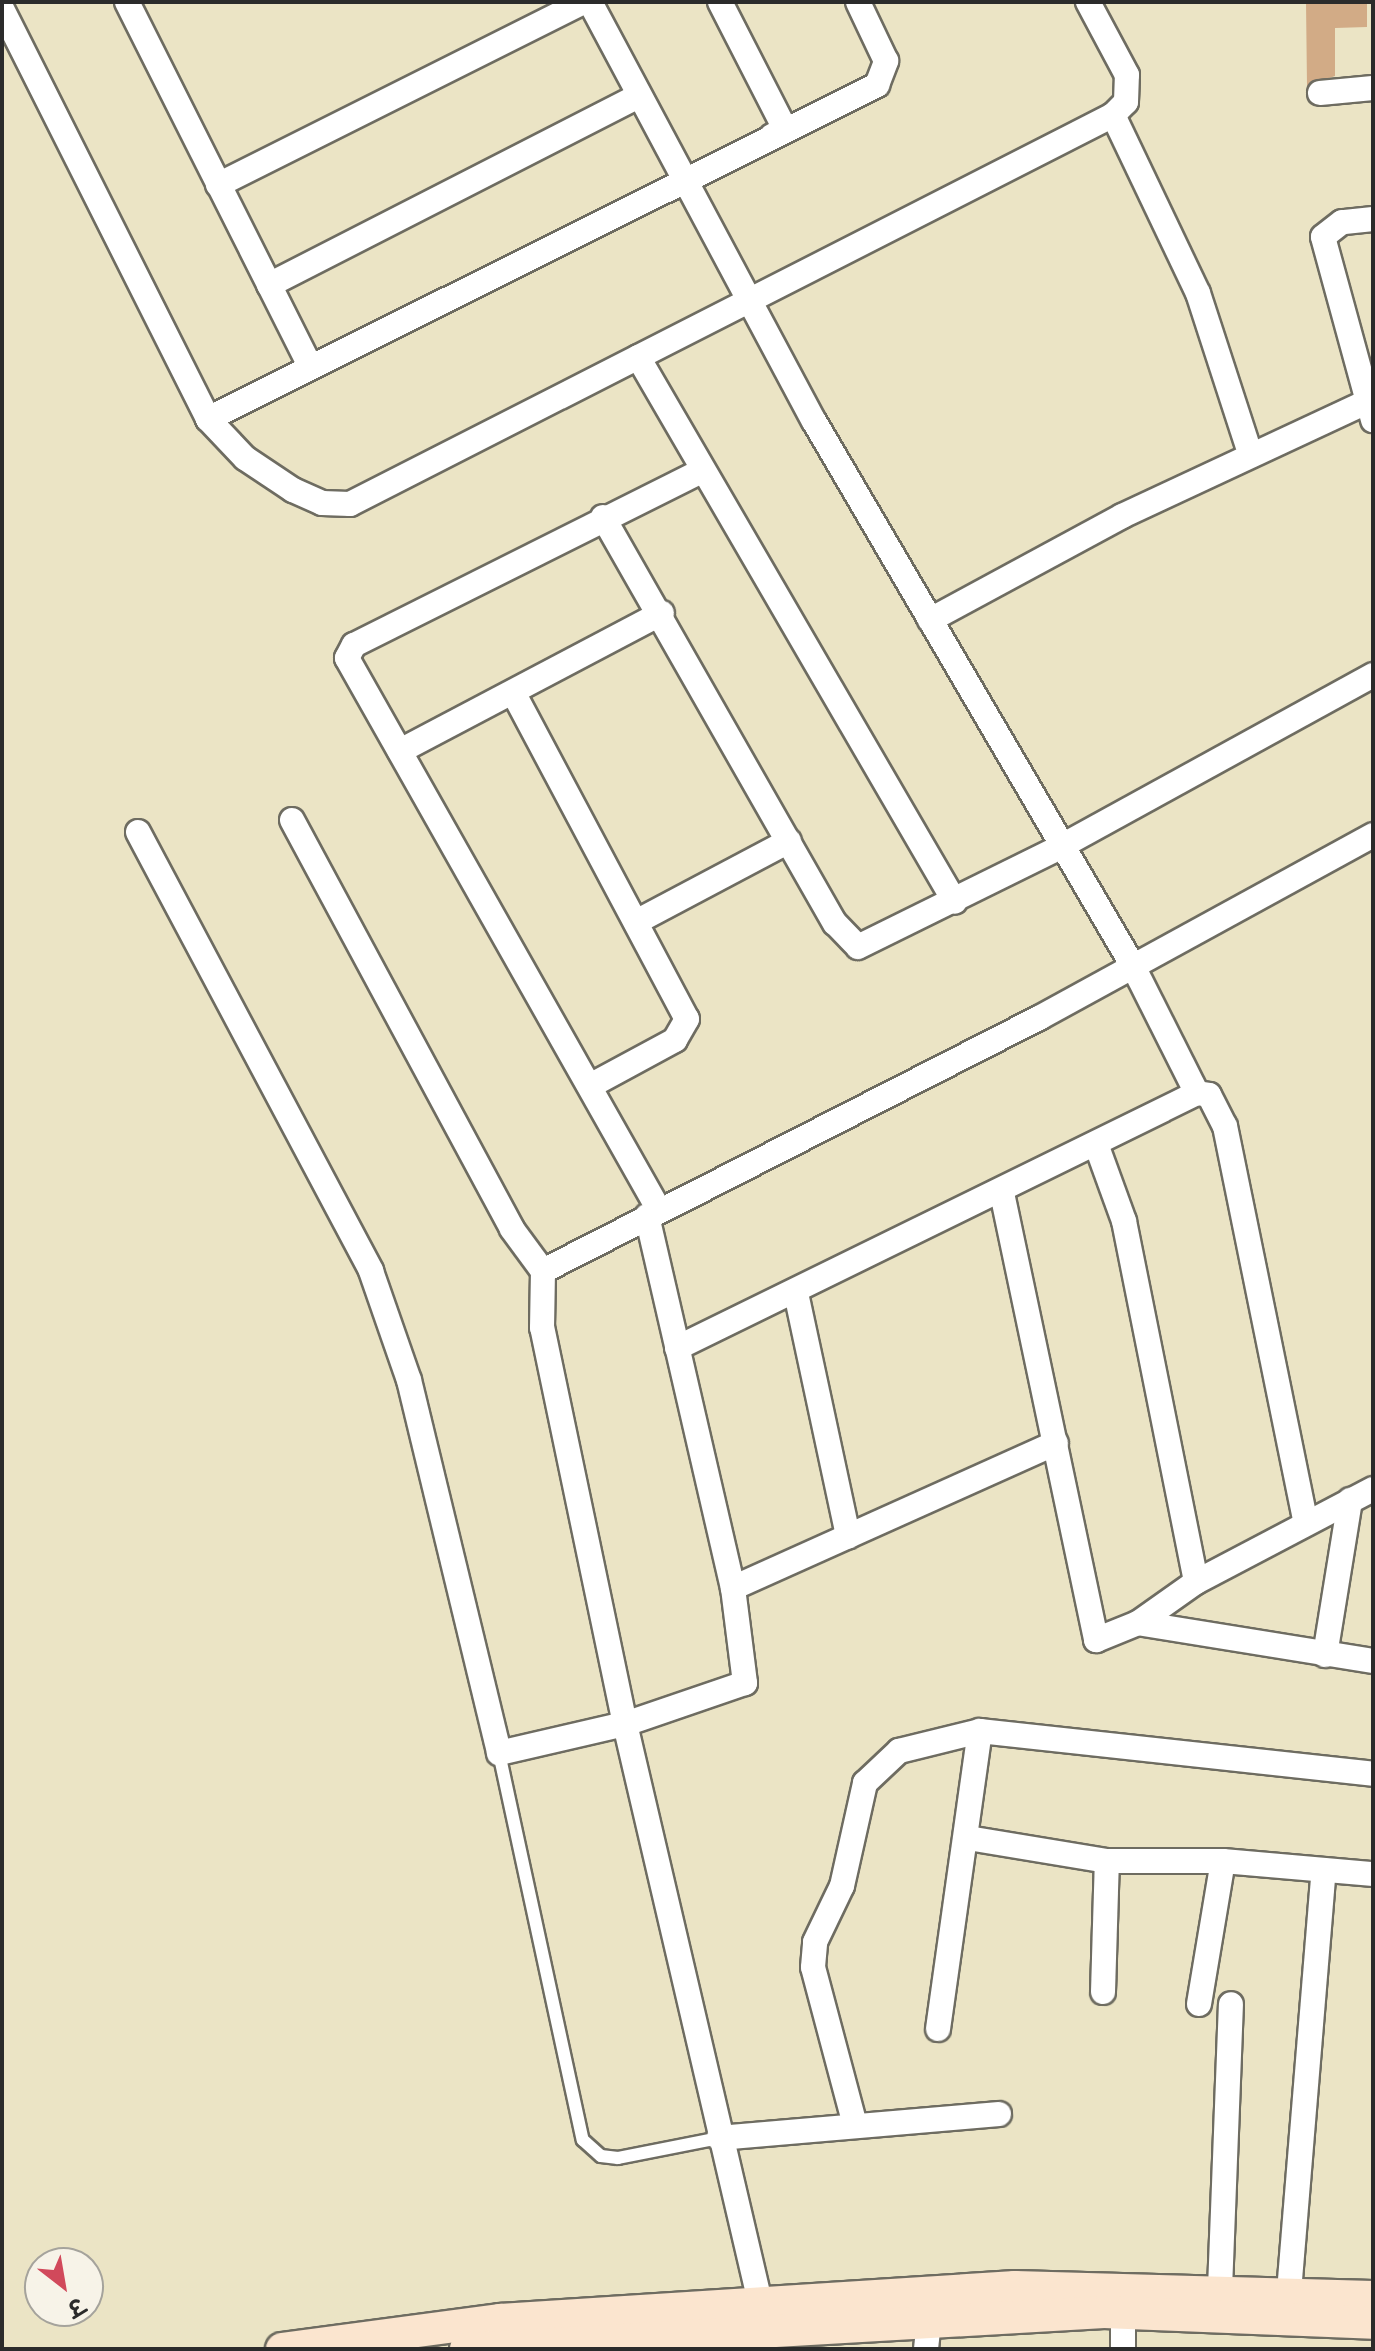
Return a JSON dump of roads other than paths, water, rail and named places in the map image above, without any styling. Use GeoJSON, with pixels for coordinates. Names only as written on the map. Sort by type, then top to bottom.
{"type":"FeatureCollection","features":[{"type":"Feature","properties":{"kind":"main road"},"geometry":{"type":"LineString","coordinates":[[282,2349],[500,2320],[763,2316],[1103,2284],[1373,2297]]}},
{"type":"Feature","properties":{"kind":"main road"},"geometry":{"type":"LineString","coordinates":[[466,2349],[706,2341],[763,2316],[829,2337],[927,2334],[1123,2312],[1373,2323]]}},
{"type":"Feature","properties":{"kind":"street"},"geometry":{"type":"LineString","coordinates":[[127,2],[310,366]]}},
{"type":"Feature","properties":{"kind":"street"},"geometry":{"type":"LineString","coordinates":[[218,185],[583,2]]}},
{"type":"Feature","properties":{"kind":"street"},"geometry":{"type":"LineString","coordinates":[[590,2],[746,300],[1133,966],[1197,1093]]}},
{"type":"Feature","properties":{"kind":"street"},"geometry":{"type":"LineString","coordinates":[[208,419],[785,129],[720,2]]}},
{"type":"Feature","properties":{"kind":"street"},"geometry":{"type":"LineString","coordinates":[[682,179],[877,85],[886,61],[858,2]]}},
{"type":"Feature","properties":{"kind":"street"},"geometry":{"type":"LineString","coordinates":[[2,9],[208,419],[245,458],[293,490],[322,503],[350,504],[1113,115],[1126,102],[1127,75],[1088,2]]}},
{"type":"Feature","properties":{"kind":"street"},"geometry":{"type":"LineString","coordinates":[[1320,93],[1373,88]]}},
{"type":"Feature","properties":{"kind":"street"},"geometry":{"type":"LineString","coordinates":[[269,285],[639,96]]}},
{"type":"Feature","properties":{"kind":"street"},"geometry":{"type":"LineString","coordinates":[[1113,115],[1198,293],[1250,453]]}},
{"type":"Feature","properties":{"kind":"street"},"geometry":{"type":"LineString","coordinates":[[930,620],[1250,453],[1372,407],[1323,237],[1342,222],[1373,219]]}},
{"type":"Feature","properties":{"kind":"street"},"geometry":{"type":"LineString","coordinates":[[638,357],[955,902]]}},
{"type":"Feature","properties":{"kind":"street"},"geometry":{"type":"LineString","coordinates":[[138,832],[371,1271],[409,1380],[499,1753],[625,1724],[745,1683],[733,1588],[677,1348],[653,1213],[590,1086],[400,751],[347,651],[603,517],[703,470]]}},
{"type":"Feature","properties":{"kind":"street"},"geometry":{"type":"LineString","coordinates":[[603,517],[662,613],[835,923],[858,947],[955,902],[1062,846],[1373,675]]}},
{"type":"Feature","properties":{"kind":"street"},"geometry":{"type":"LineString","coordinates":[[400,751],[514,694],[662,613]]}},
{"type":"Feature","properties":{"kind":"street"},"geometry":{"type":"LineString","coordinates":[[514,694],[687,1019],[675,1040],[590,1086]]}},
{"type":"Feature","properties":{"kind":"street"},"geometry":{"type":"LineString","coordinates":[[292,820],[505,1216],[543,1271],[542,1328],[625,1724],[719,2138],[763,2316]]}},
{"type":"Feature","properties":{"kind":"street"},"geometry":{"type":"LineString","coordinates":[[543,1271],[1133,966],[1373,835]]}},
{"type":"Feature","properties":{"kind":"street"},"geometry":{"type":"LineString","coordinates":[[636,922],[789,841]]}},
{"type":"Feature","properties":{"kind":"street"},"geometry":{"type":"LineString","coordinates":[[677,1348],[1002,1193],[1197,1093],[1209,1095],[1225,1126],[1306,1523]]}},
{"type":"Feature","properties":{"kind":"street"},"geometry":{"type":"LineString","coordinates":[[1096,1144],[1124,1221],[1196,1582]]}},
{"type":"Feature","properties":{"kind":"street"},"geometry":{"type":"LineString","coordinates":[[1002,1193],[1096,1640],[1138,1623],[1196,1582],[1373,1489]]}},
{"type":"Feature","properties":{"kind":"street"},"geometry":{"type":"LineString","coordinates":[[796,1293],[848,1536]]}},
{"type":"Feature","properties":{"kind":"street"},"geometry":{"type":"LineString","coordinates":[[733,1588],[1056,1443]]}},
{"type":"Feature","properties":{"kind":"street"},"geometry":{"type":"LineString","coordinates":[[1325,1655],[1350,1500]]}},
{"type":"Feature","properties":{"kind":"street"},"geometry":{"type":"LineString","coordinates":[[1138,1623],[1373,1661]]}},
{"type":"Feature","properties":{"kind":"street"},"geometry":{"type":"LineString","coordinates":[[855,2125],[813,1967],[819,1933],[842,1886],[865,1783],[899,1751],[980,1731],[1373,1774]]}},
{"type":"Feature","properties":{"kind":"street"},"geometry":{"type":"LineString","coordinates":[[938,2029],[968,1838],[980,1731]]}},
{"type":"Feature","properties":{"kind":"street"},"geometry":{"type":"LineString","coordinates":[[968,1838],[1107,1861],[1223,1861],[1373,1874]]}},
{"type":"Feature","properties":{"kind":"street"},"geometry":{"type":"LineString","coordinates":[[1103,1992],[1107,1861]]}},
{"type":"Feature","properties":{"kind":"street"},"geometry":{"type":"LineString","coordinates":[[1199,2004],[1223,1861]]}},
{"type":"Feature","properties":{"kind":"street"},"geometry":{"type":"LineString","coordinates":[[1289,2292],[1324,1870]]}},
{"type":"Feature","properties":{"kind":"street"},"geometry":{"type":"LineString","coordinates":[[1220,2289],[1231,2004]]}},
{"type":"Feature","properties":{"kind":"street"},"geometry":{"type":"LineString","coordinates":[[719,2138],[999,2114]]}},
{"type":"Feature","properties":{"kind":"street"},"geometry":{"type":"LineString","coordinates":[[1123,2312],[1123,2349]]}},
{"type":"Feature","properties":{"kind":"lane"},"geometry":{"type":"LineString","coordinates":[[499,1753],[583,2140],[601,2156],[618,2158],[719,2138]]}}]}
